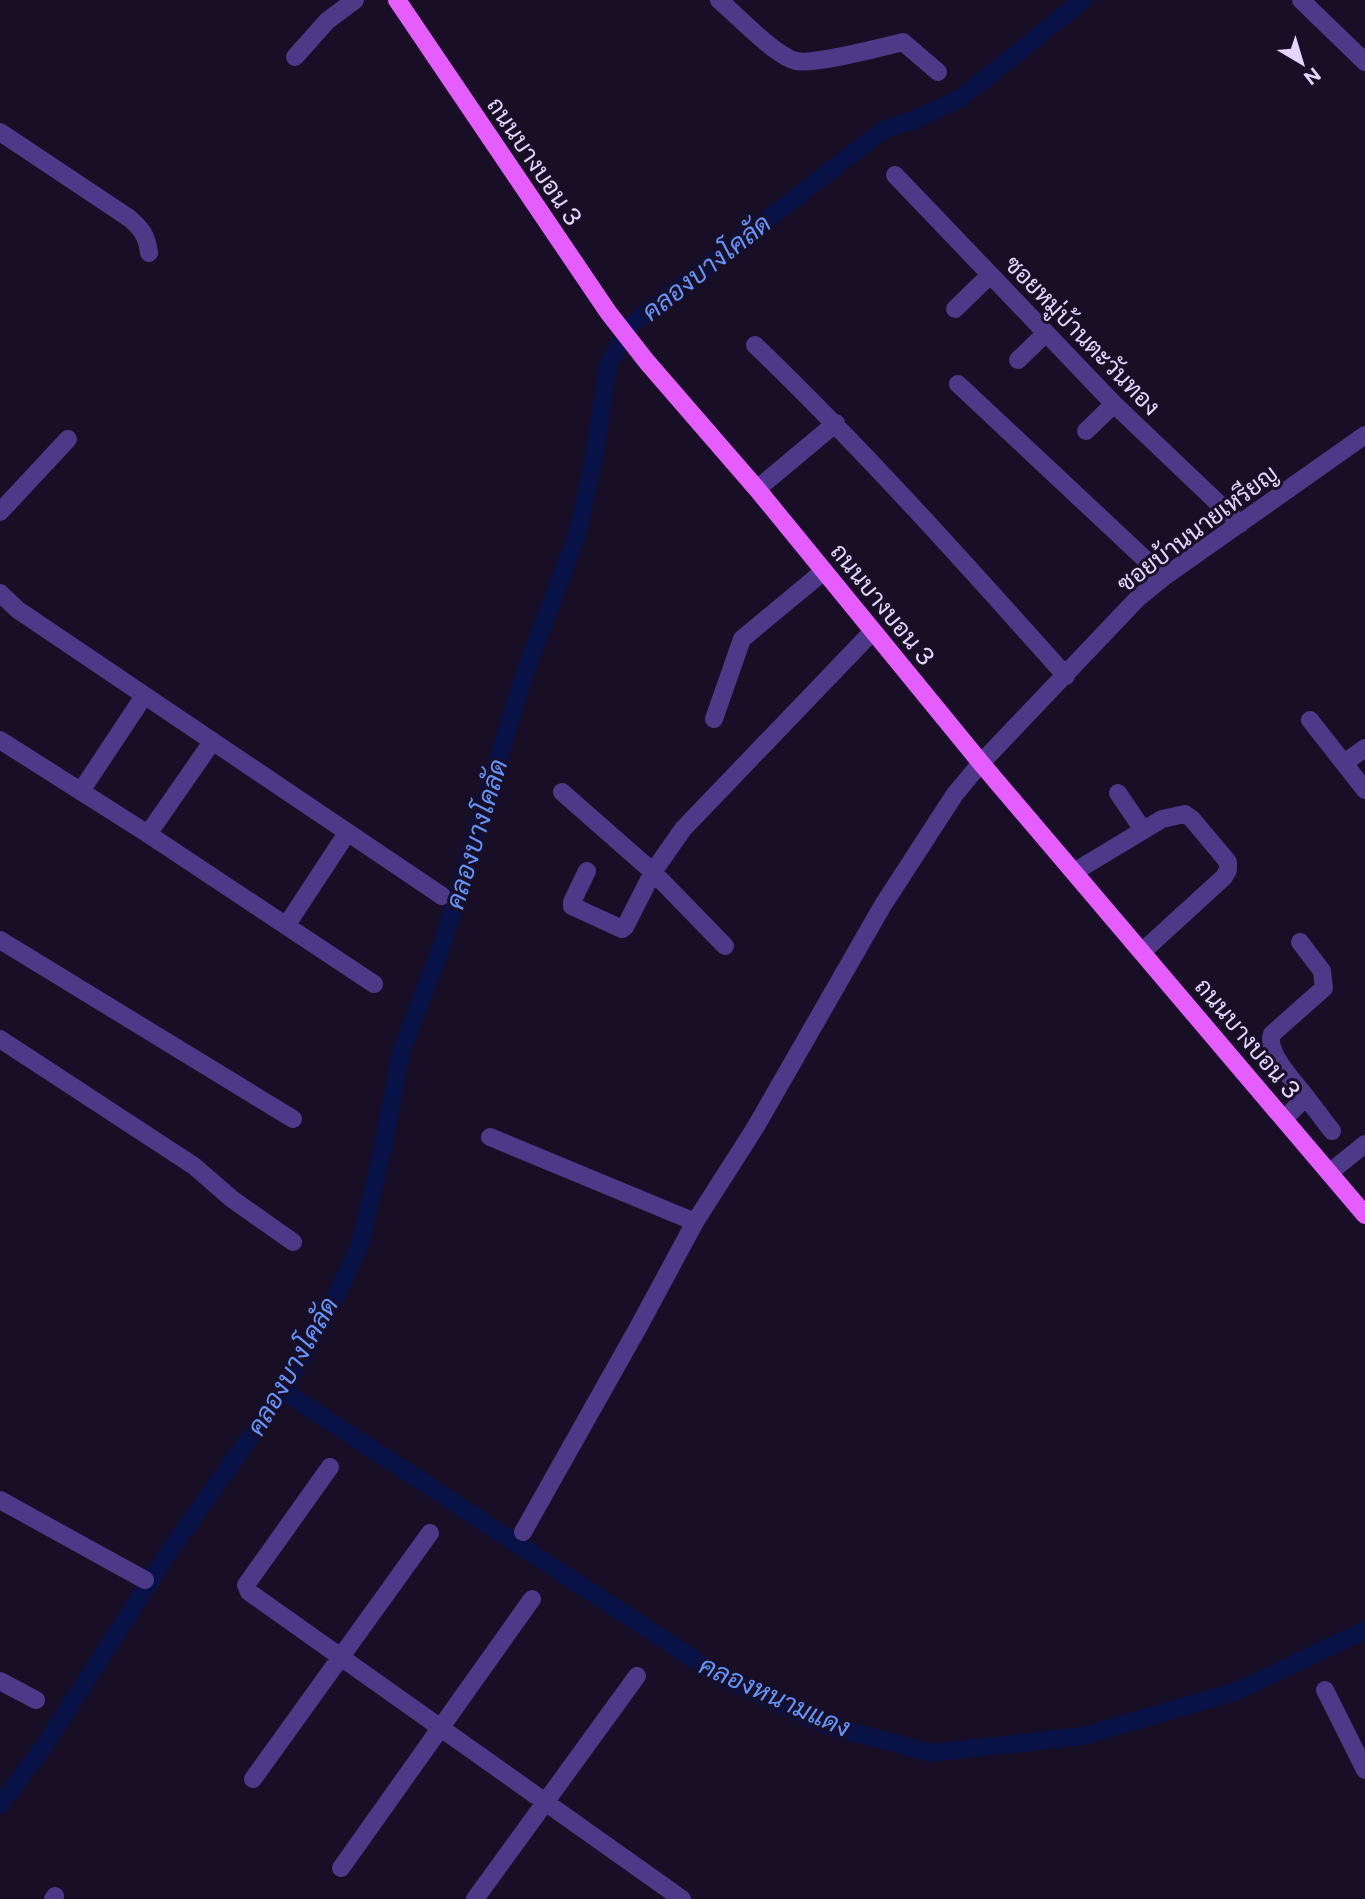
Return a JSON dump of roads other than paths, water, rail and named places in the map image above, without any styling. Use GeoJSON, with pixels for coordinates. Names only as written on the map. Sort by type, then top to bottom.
{"type":"FeatureCollection","features":[{"type":"Feature","properties":{"kind":"main road","name":"ถนนบางบอน 3"},"geometry":{"type":"LineString","coordinates":[[397,0],[608,312],[647,362],[757,489],[981,763],[1365,1215]]}},
{"type":"Feature","properties":{"kind":"street"},"geometry":{"type":"LineString","coordinates":[[295,57],[327,21],[355,0]]}},
{"type":"Feature","properties":{"kind":"street"},"geometry":{"type":"LineString","coordinates":[[719,0],[782,55],[797,61],[815,60],[904,42],[938,72]]}},
{"type":"Feature","properties":{"kind":"street"},"geometry":{"type":"LineString","coordinates":[[1301,0],[1365,62]]}},
{"type":"Feature","properties":{"kind":"street"},"geometry":{"type":"LineString","coordinates":[[0,132],[129,218],[147,236],[149,253]]}},
{"type":"Feature","properties":{"kind":"street","name":"ซอยหมู่บ้านตะวันทอง"},"geometry":{"type":"LineString","coordinates":[[895,175],[1114,404],[1240,524]]}},
{"type":"Feature","properties":{"kind":"street"},"geometry":{"type":"LineString","coordinates":[[954,309],[990,275]]}},
{"type":"Feature","properties":{"kind":"street"},"geometry":{"type":"LineString","coordinates":[[1018,360],[1046,333]]}},
{"type":"Feature","properties":{"kind":"street"},"geometry":{"type":"LineString","coordinates":[[755,345],[836,423],[1066,676]]}},
{"type":"Feature","properties":{"kind":"street"},"geometry":{"type":"LineString","coordinates":[[958,384],[1164,577]]}},
{"type":"Feature","properties":{"kind":"street"},"geometry":{"type":"LineString","coordinates":[[1086,431],[1114,404]]}},
{"type":"Feature","properties":{"kind":"street"},"geometry":{"type":"LineString","coordinates":[[757,489],[836,423]]}},
{"type":"Feature","properties":{"kind":"street","name":"ซอยบ้านนายเหรียญ"},"geometry":{"type":"LineString","coordinates":[[523,1532],[695,1222],[755,1128],[883,905],[955,794],[981,763],[1138,598],[1365,435]]}},
{"type":"Feature","properties":{"kind":"street"},"geometry":{"type":"LineString","coordinates":[[0,512],[68,439]]}},
{"type":"Feature","properties":{"kind":"street"},"geometry":{"type":"LineString","coordinates":[[714,719],[742,639],[824,571]]}},
{"type":"Feature","properties":{"kind":"street"},"geometry":{"type":"LineString","coordinates":[[0,593],[18,610],[442,896]]}},
{"type":"Feature","properties":{"kind":"street"},"geometry":{"type":"LineString","coordinates":[[587,871],[571,904],[622,929],[625,928],[653,872],[683,829],[873,631]]}},
{"type":"Feature","properties":{"kind":"street"},"geometry":{"type":"LineString","coordinates":[[81,791],[144,696]]}},
{"type":"Feature","properties":{"kind":"street"},"geometry":{"type":"LineString","coordinates":[[1310,720],[1365,790]]}},
{"type":"Feature","properties":{"kind":"street"},"geometry":{"type":"LineString","coordinates":[[0,740],[148,834],[374,984]]}},
{"type":"Feature","properties":{"kind":"street"},"geometry":{"type":"LineString","coordinates":[[148,834],[212,742]]}},
{"type":"Feature","properties":{"kind":"street"},"geometry":{"type":"LineString","coordinates":[[1344,764],[1365,748]]}},
{"type":"Feature","properties":{"kind":"street"},"geometry":{"type":"LineString","coordinates":[[562,792],[653,872],[725,946]]}},
{"type":"Feature","properties":{"kind":"street"},"geometry":{"type":"LineString","coordinates":[[1118,793],[1143,830]]}},
{"type":"Feature","properties":{"kind":"street"},"geometry":{"type":"LineString","coordinates":[[1074,872],[1162,819],[1185,814],[1192,818],[1228,862],[1228,870],[1224,877],[1142,952]]}},
{"type":"Feature","properties":{"kind":"street"},"geometry":{"type":"LineString","coordinates":[[286,926],[347,833]]}},
{"type":"Feature","properties":{"kind":"street"},"geometry":{"type":"LineString","coordinates":[[0,940],[293,1119]]}},
{"type":"Feature","properties":{"kind":"street"},"geometry":{"type":"LineString","coordinates":[[1300,942],[1322,971],[1324,988],[1272,1034],[1270,1041],[1272,1051],[1332,1130]]}},
{"type":"Feature","properties":{"kind":"street"},"geometry":{"type":"LineString","coordinates":[[0,1039],[194,1166],[232,1199],[293,1242]]}},
{"type":"Feature","properties":{"kind":"street"},"geometry":{"type":"LineString","coordinates":[[1284,1119],[1306,1097]]}},
{"type":"Feature","properties":{"kind":"street"},"geometry":{"type":"LineString","coordinates":[[490,1137],[695,1222]]}},
{"type":"Feature","properties":{"kind":"street"},"geometry":{"type":"LineString","coordinates":[[1329,1173],[1365,1144]]}},
{"type":"Feature","properties":{"kind":"street"},"geometry":{"type":"LineString","coordinates":[[330,1467],[246,1585],[249,1592],[545,1802],[671,1896]]}},
{"type":"Feature","properties":{"kind":"street"},"geometry":{"type":"LineString","coordinates":[[0,1500],[145,1580]]}},
{"type":"Feature","properties":{"kind":"street"},"geometry":{"type":"LineString","coordinates":[[253,1779],[430,1533]]}},
{"type":"Feature","properties":{"kind":"street"},"geometry":{"type":"LineString","coordinates":[[341,1868],[532,1599]]}},
{"type":"Feature","properties":{"kind":"street"},"geometry":{"type":"LineString","coordinates":[[475,1899],[638,1676]]}},
{"type":"Feature","properties":{"kind":"street"},"geometry":{"type":"LineString","coordinates":[[0,1681],[36,1700]]}},
{"type":"Feature","properties":{"kind":"street"},"geometry":{"type":"LineString","coordinates":[[1325,1690],[1365,1770]]}},
{"type":"Feature","properties":{"kind":"waterway","name":"คลองบางโคลัด"},"geometry":{"type":"LineString","coordinates":[[0,1805],[46,1743],[170,1550],[283,1391],[338,1292],[360,1245],[383,1147],[401,1052],[441,948],[524,675],[577,535],[593,463],[608,365],[631,325],[883,130],[911,121],[961,98],[1083,0]]}},
{"type":"Feature","properties":{"kind":"waterway","name":"คลองหนามแดง"},"geometry":{"type":"LineString","coordinates":[[283,1391],[718,1675],[829,1726],[931,1753],[1083,1736],[1237,1691],[1365,1630]]}}]}
